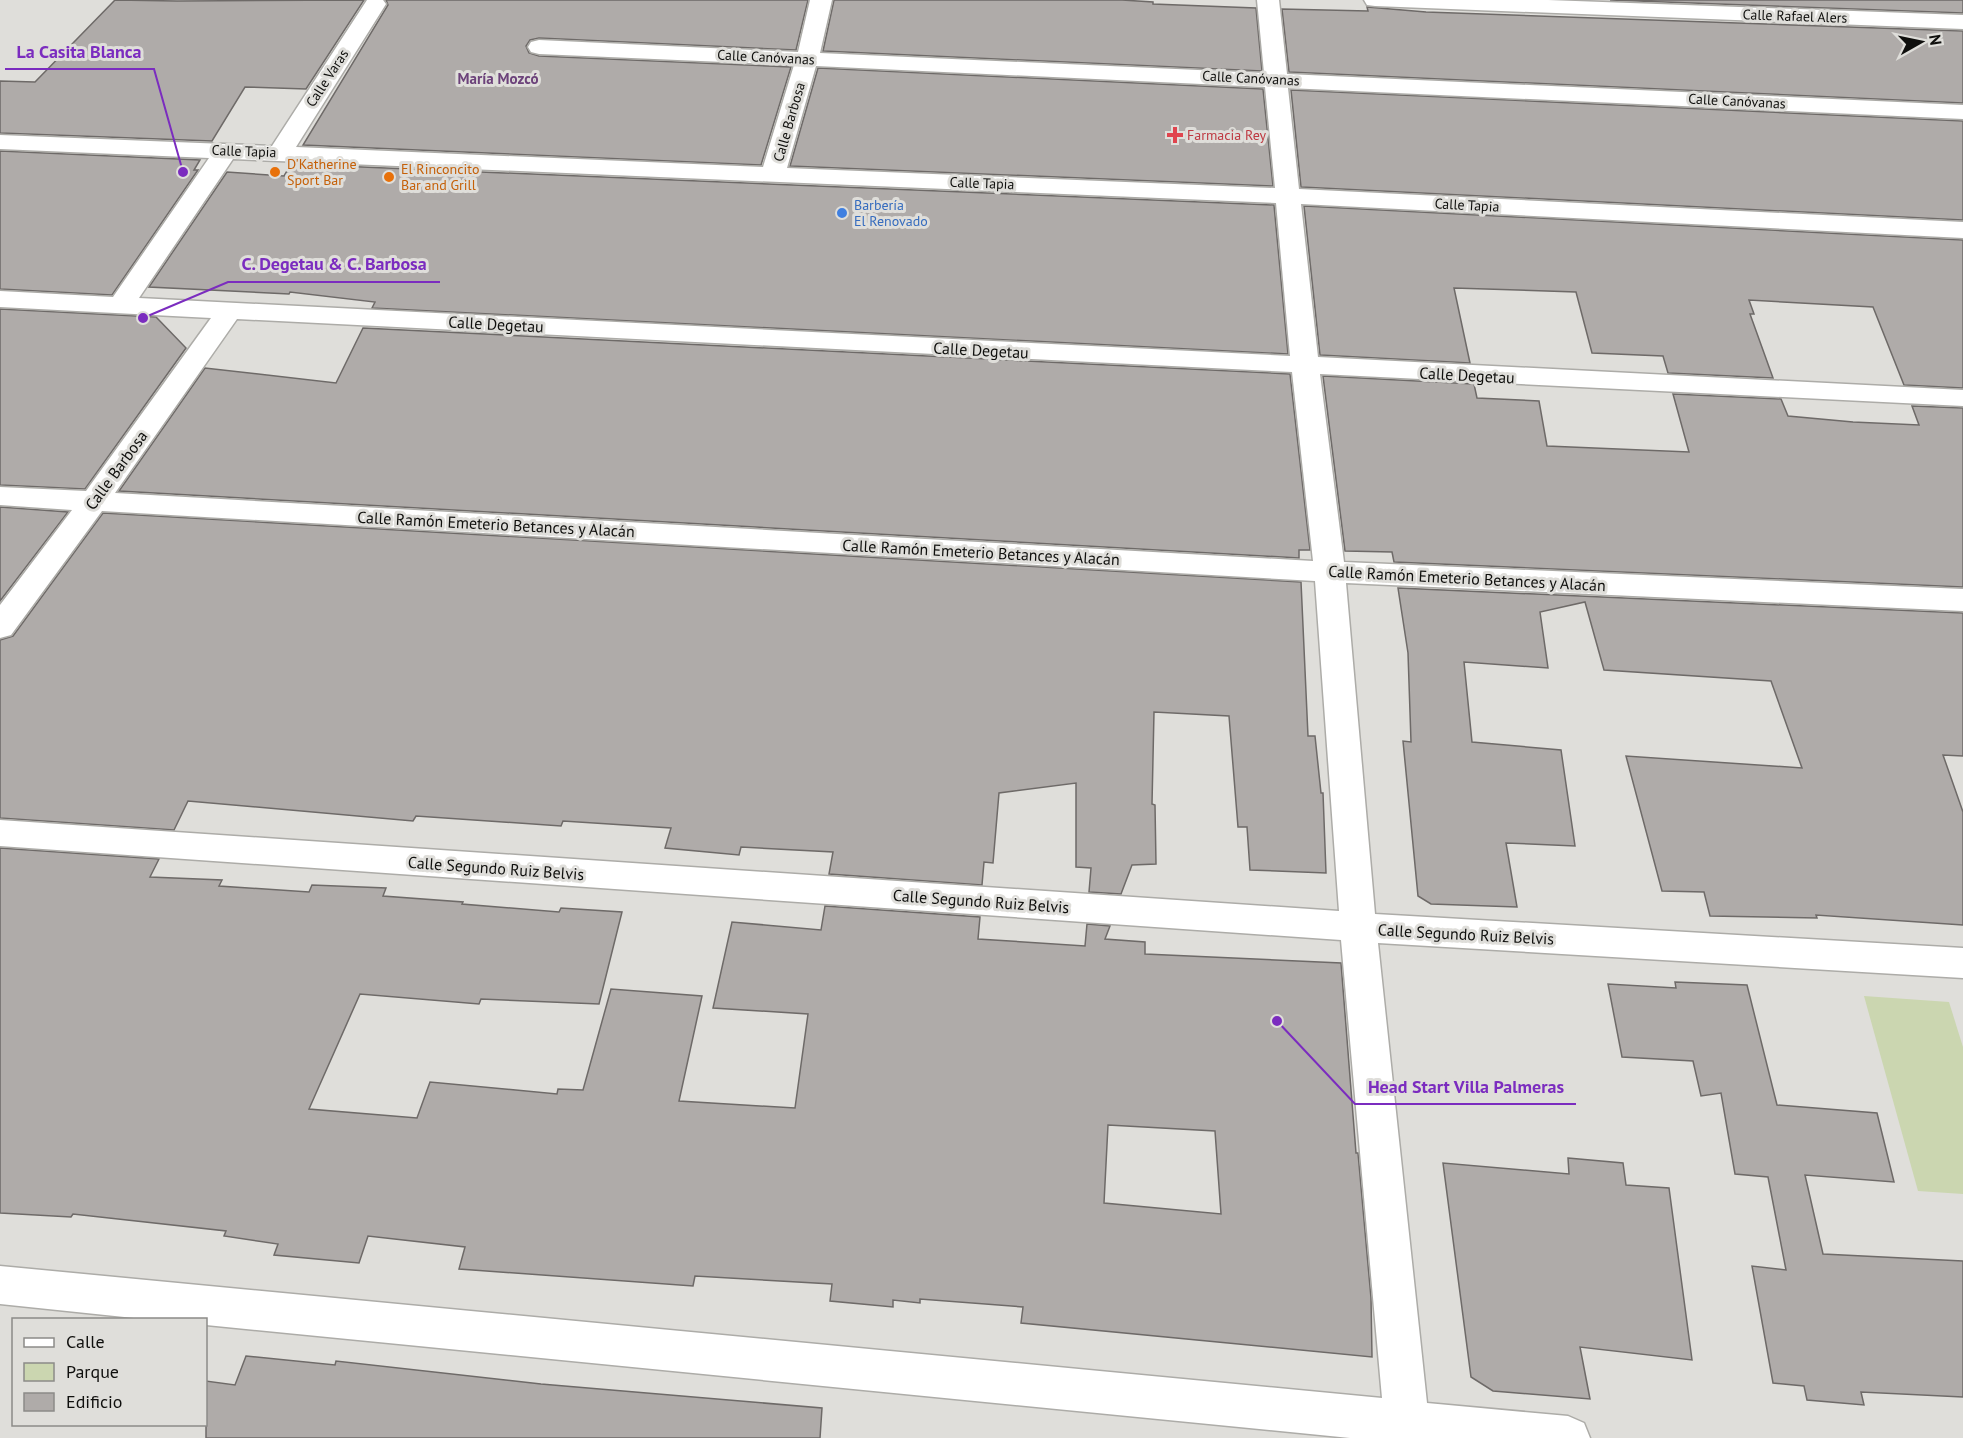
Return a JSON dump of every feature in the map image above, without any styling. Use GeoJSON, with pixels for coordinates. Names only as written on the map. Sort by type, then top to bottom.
{"type":"FeatureCollection","features":[{"type":"Feature","properties":{"kind":"street","name":"Calle Barbosa"},"geometry":{"type":"LineString","coordinates":[[773,174],[807,59],[821,0]]}},
{"type":"Feature","properties":{"kind":"street"},"geometry":{"type":"LineString","coordinates":[[1268,0],[1305,367],[1330,572],[1358,927],[1407,1431]]}},
{"type":"Feature","properties":{"kind":"street","name":"Calle Rafael Alers"},"geometry":{"type":"LineString","coordinates":[[1376,0],[1963,22]]}},
{"type":"Feature","properties":{"kind":"street","name":"Calle Varas"},"geometry":{"type":"LineString","coordinates":[[280,153],[375,4]]}},
{"type":"Feature","properties":{"kind":"street","name":"Calle Canóvanas"},"geometry":{"type":"LineString","coordinates":[[539,47],[1963,112]]}},
{"type":"Feature","properties":{"kind":"street","name":"Calle Tapia"},"geometry":{"type":"LineString","coordinates":[[0,142],[1289,196],[1963,230]]}},
{"type":"Feature","properties":{"kind":"street"},"geometry":{"type":"LineString","coordinates":[[121,305],[226,151]]}},
{"type":"Feature","properties":{"kind":"street","name":"Calle Degetau"},"geometry":{"type":"LineString","coordinates":[[0,300],[230,310],[1305,367],[1963,398]]}},
{"type":"Feature","properties":{"kind":"street","name":"Calle Barbosa"},"geometry":{"type":"LineString","coordinates":[[0,627],[94,501],[230,310]]}},
{"type":"Feature","properties":{"kind":"street","name":"Calle Ramón Emeterio Betances y Alacán"},"geometry":{"type":"LineString","coordinates":[[0,496],[1330,572],[1963,600]]}},
{"type":"Feature","properties":{"kind":"street","name":"Calle Segundo Ruiz Belvis"},"geometry":{"type":"LineString","coordinates":[[0,833],[1358,927],[1963,963]]}},
{"type":"Feature","properties":{"kind":"street"},"geometry":{"type":"LineString","coordinates":[[0,1284],[1407,1431],[1568,1438]]}},
{"type":"Feature","properties":{"kind":"green space"},"geometry":{"type":"Polygon","coordinates":[[[1864,996],[1949,1002],[1963,1047],[1963,1194],[1918,1191],[1864,996]]]}},
{"type":"Feature","properties":{"kind":"building"},"geometry":{"type":"Polygon","coordinates":[[[115,0],[364,0],[306,89],[245,87],[212,141],[0,133],[0,81],[35,82],[115,0]]]}},
{"type":"Feature","properties":{"kind":"building"},"geometry":{"type":"Polygon","coordinates":[[[386,0],[808,0],[796,50],[539,38],[530,40],[526,46],[529,53],[539,56],[791,67],[761,165],[303,145],[388,5],[386,0]]]}},
{"type":"Feature","properties":{"kind":"building"},"geometry":{"type":"Polygon","coordinates":[[[834,0],[1122,0],[1153,2],[1153,4],[1256,8],[1262,71],[823,51],[834,0]]]}},
{"type":"Feature","properties":{"kind":"building"},"geometry":{"type":"Polygon","coordinates":[[[1610,0],[1963,0],[1963,13],[1610,0]]]}},
{"type":"Feature","properties":{"kind":"building"},"geometry":{"type":"Polygon","coordinates":[[[1367,7],[1426,12],[1963,31],[1963,103],[1289,72],[1282,9],[1368,11],[1367,7]]]}},
{"type":"Feature","properties":{"kind":"building"},"geometry":{"type":"Polygon","coordinates":[[[818,68],[1263,89],[1273,186],[790,166],[818,68]]]}},
{"type":"Feature","properties":{"kind":"building"},"geometry":{"type":"Polygon","coordinates":[[[1291,90],[1963,121],[1963,220],[1301,187],[1291,90]]]}},
{"type":"Feature","properties":{"kind":"building"},"geometry":{"type":"Polygon","coordinates":[[[0,151],[200,160],[194,170],[198,170],[112,295],[0,289],[0,151]]]}},
{"type":"Feature","properties":{"kind":"building"},"geometry":{"type":"Polygon","coordinates":[[[291,164],[1274,205],[1288,354],[372,308],[375,302],[290,292],[289,294],[149,287],[227,172],[284,176],[291,164]]]}},
{"type":"Feature","properties":{"kind":"building"},"geometry":{"type":"Polygon","coordinates":[[[1304,206],[1963,240],[1963,388],[1904,385],[1873,307],[1749,300],[1754,314],[1750,314],[1773,378],[1668,373],[1663,356],[1592,353],[1576,292],[1454,288],[1470,363],[1320,355],[1304,206]]]}},
{"type":"Feature","properties":{"kind":"building"},"geometry":{"type":"Polygon","coordinates":[[[0,309],[156,317],[186,348],[85,489],[0,485],[0,309]]]}},
{"type":"Feature","properties":{"kind":"building"},"geometry":{"type":"Polygon","coordinates":[[[363,328],[1290,374],[1310,550],[1299,550],[1299,558],[119,491],[205,368],[336,383],[363,328]]]}},
{"type":"Feature","properties":{"kind":"building"},"geometry":{"type":"Polygon","coordinates":[[[1323,376],[1474,384],[1477,398],[1539,401],[1547,446],[1689,452],[1673,394],[1781,399],[1788,416],[1853,422],[1919,425],[1912,406],[1963,408],[1963,587],[1394,562],[1392,552],[1345,551],[1323,376]]]}},
{"type":"Feature","properties":{"kind":"building"},"geometry":{"type":"Polygon","coordinates":[[[0,507],[68,512],[0,601],[0,507]]]}},
{"type":"Feature","properties":{"kind":"building"},"geometry":{"type":"Polygon","coordinates":[[[103,513],[1301,582],[1308,736],[1315,736],[1321,793],[1323,793],[1326,873],[1250,870],[1247,827],[1238,827],[1229,716],[1154,712],[1152,804],[1155,805],[1156,864],[1132,865],[1121,894],[1089,892],[1091,868],[1076,867],[1076,783],[999,793],[993,863],[984,862],[982,885],[829,874],[833,852],[741,847],[739,855],[665,848],[671,828],[563,821],[561,826],[416,816],[413,821],[188,801],[174,830],[0,818],[0,640],[13,636],[103,513]]]}},
{"type":"Feature","properties":{"kind":"building"},"geometry":{"type":"Polygon","coordinates":[[[1398,588],[1963,613],[1963,756],[1943,755],[1963,812],[1963,925],[1816,915],[1817,918],[1710,916],[1704,892],[1662,891],[1626,756],[1802,768],[1771,681],[1604,670],[1585,602],[1540,612],[1548,668],[1464,662],[1472,742],[1561,750],[1575,846],[1506,843],[1517,907],[1431,904],[1418,896],[1403,741],[1411,742],[1408,653],[1398,588]]]}},
{"type":"Feature","properties":{"kind":"building"},"geometry":{"type":"Polygon","coordinates":[[[0,848],[159,859],[150,877],[222,880],[219,886],[309,892],[312,885],[386,888],[383,896],[559,912],[561,908],[622,912],[599,1004],[481,999],[479,1004],[360,994],[309,1109],[417,1118],[430,1082],[557,1094],[558,1089],[583,1090],[611,989],[702,996],[679,1101],[795,1108],[808,1014],[713,1008],[732,922],[821,930],[825,906],[980,917],[978,939],[1085,946],[1087,924],[1110,926],[1105,939],[1145,942],[1145,954],[1341,963],[1356,1153],[1358,1153],[1371,1298],[1372,1357],[1021,1323],[1023,1307],[920,1299],[920,1303],[893,1300],[893,1307],[830,1301],[832,1284],[695,1276],[693,1286],[459,1269],[465,1247],[368,1236],[359,1263],[274,1255],[278,1244],[224,1236],[226,1231],[73,1214],[71,1217],[0,1213],[0,848]],[[1108,1125],[1104,1203],[1221,1214],[1215,1131],[1108,1125]]]}},
{"type":"Feature","properties":{"kind":"building"},"geometry":{"type":"Polygon","coordinates":[[[1675,982],[1747,985],[1777,1105],[1877,1113],[1894,1182],[1805,1175],[1823,1254],[1963,1261],[1963,1397],[1861,1392],[1864,1405],[1807,1400],[1804,1386],[1773,1383],[1752,1266],[1786,1270],[1768,1177],[1735,1174],[1721,1093],[1701,1096],[1693,1061],[1622,1057],[1608,984],[1676,988],[1675,982]]]}},
{"type":"Feature","properties":{"kind":"building"},"geometry":{"type":"Polygon","coordinates":[[[1568,1158],[1623,1163],[1626,1185],[1669,1188],[1692,1360],[1580,1347],[1590,1399],[1493,1391],[1471,1377],[1443,1163],[1569,1174],[1568,1158]]]}},
{"type":"Feature","properties":{"kind":"building"},"geometry":{"type":"Polygon","coordinates":[[[246,1356],[335,1365],[336,1361],[541,1384],[822,1408],[820,1438],[206,1438],[207,1381],[235,1385],[246,1356]]]}},
{"type":"Feature","properties":{"kind":"place","name":"Farmacia Rey"},"geometry":{"type":"Point","coordinates":[1175,135]}},
{"type":"Feature","properties":{"kind":"place","name":"La Casita Blanca"},"geometry":{"type":"Point","coordinates":[183,172]}},
{"type":"Feature","properties":{"kind":"place","name":"D'Katherine Sport Bar"},"geometry":{"type":"Point","coordinates":[275,172]}},
{"type":"Feature","properties":{"kind":"place","name":"El Rinconcito Bar and Grill"},"geometry":{"type":"Point","coordinates":[389,177]}},
{"type":"Feature","properties":{"kind":"place","name":"Barbería El Renovado"},"geometry":{"type":"Point","coordinates":[842,213]}},
{"type":"Feature","properties":{"kind":"place","name":"C. Degetau & C. Barbosa"},"geometry":{"type":"Point","coordinates":[143,318]}},
{"type":"Feature","properties":{"kind":"place","name":"Head Start Villa Palmeras"},"geometry":{"type":"Point","coordinates":[1277,1021]}},
{"type":"Feature","properties":{"kind":"district","name":"María Mozcó"},"geometry":{"type":"Point","coordinates":[498,78]}}]}
